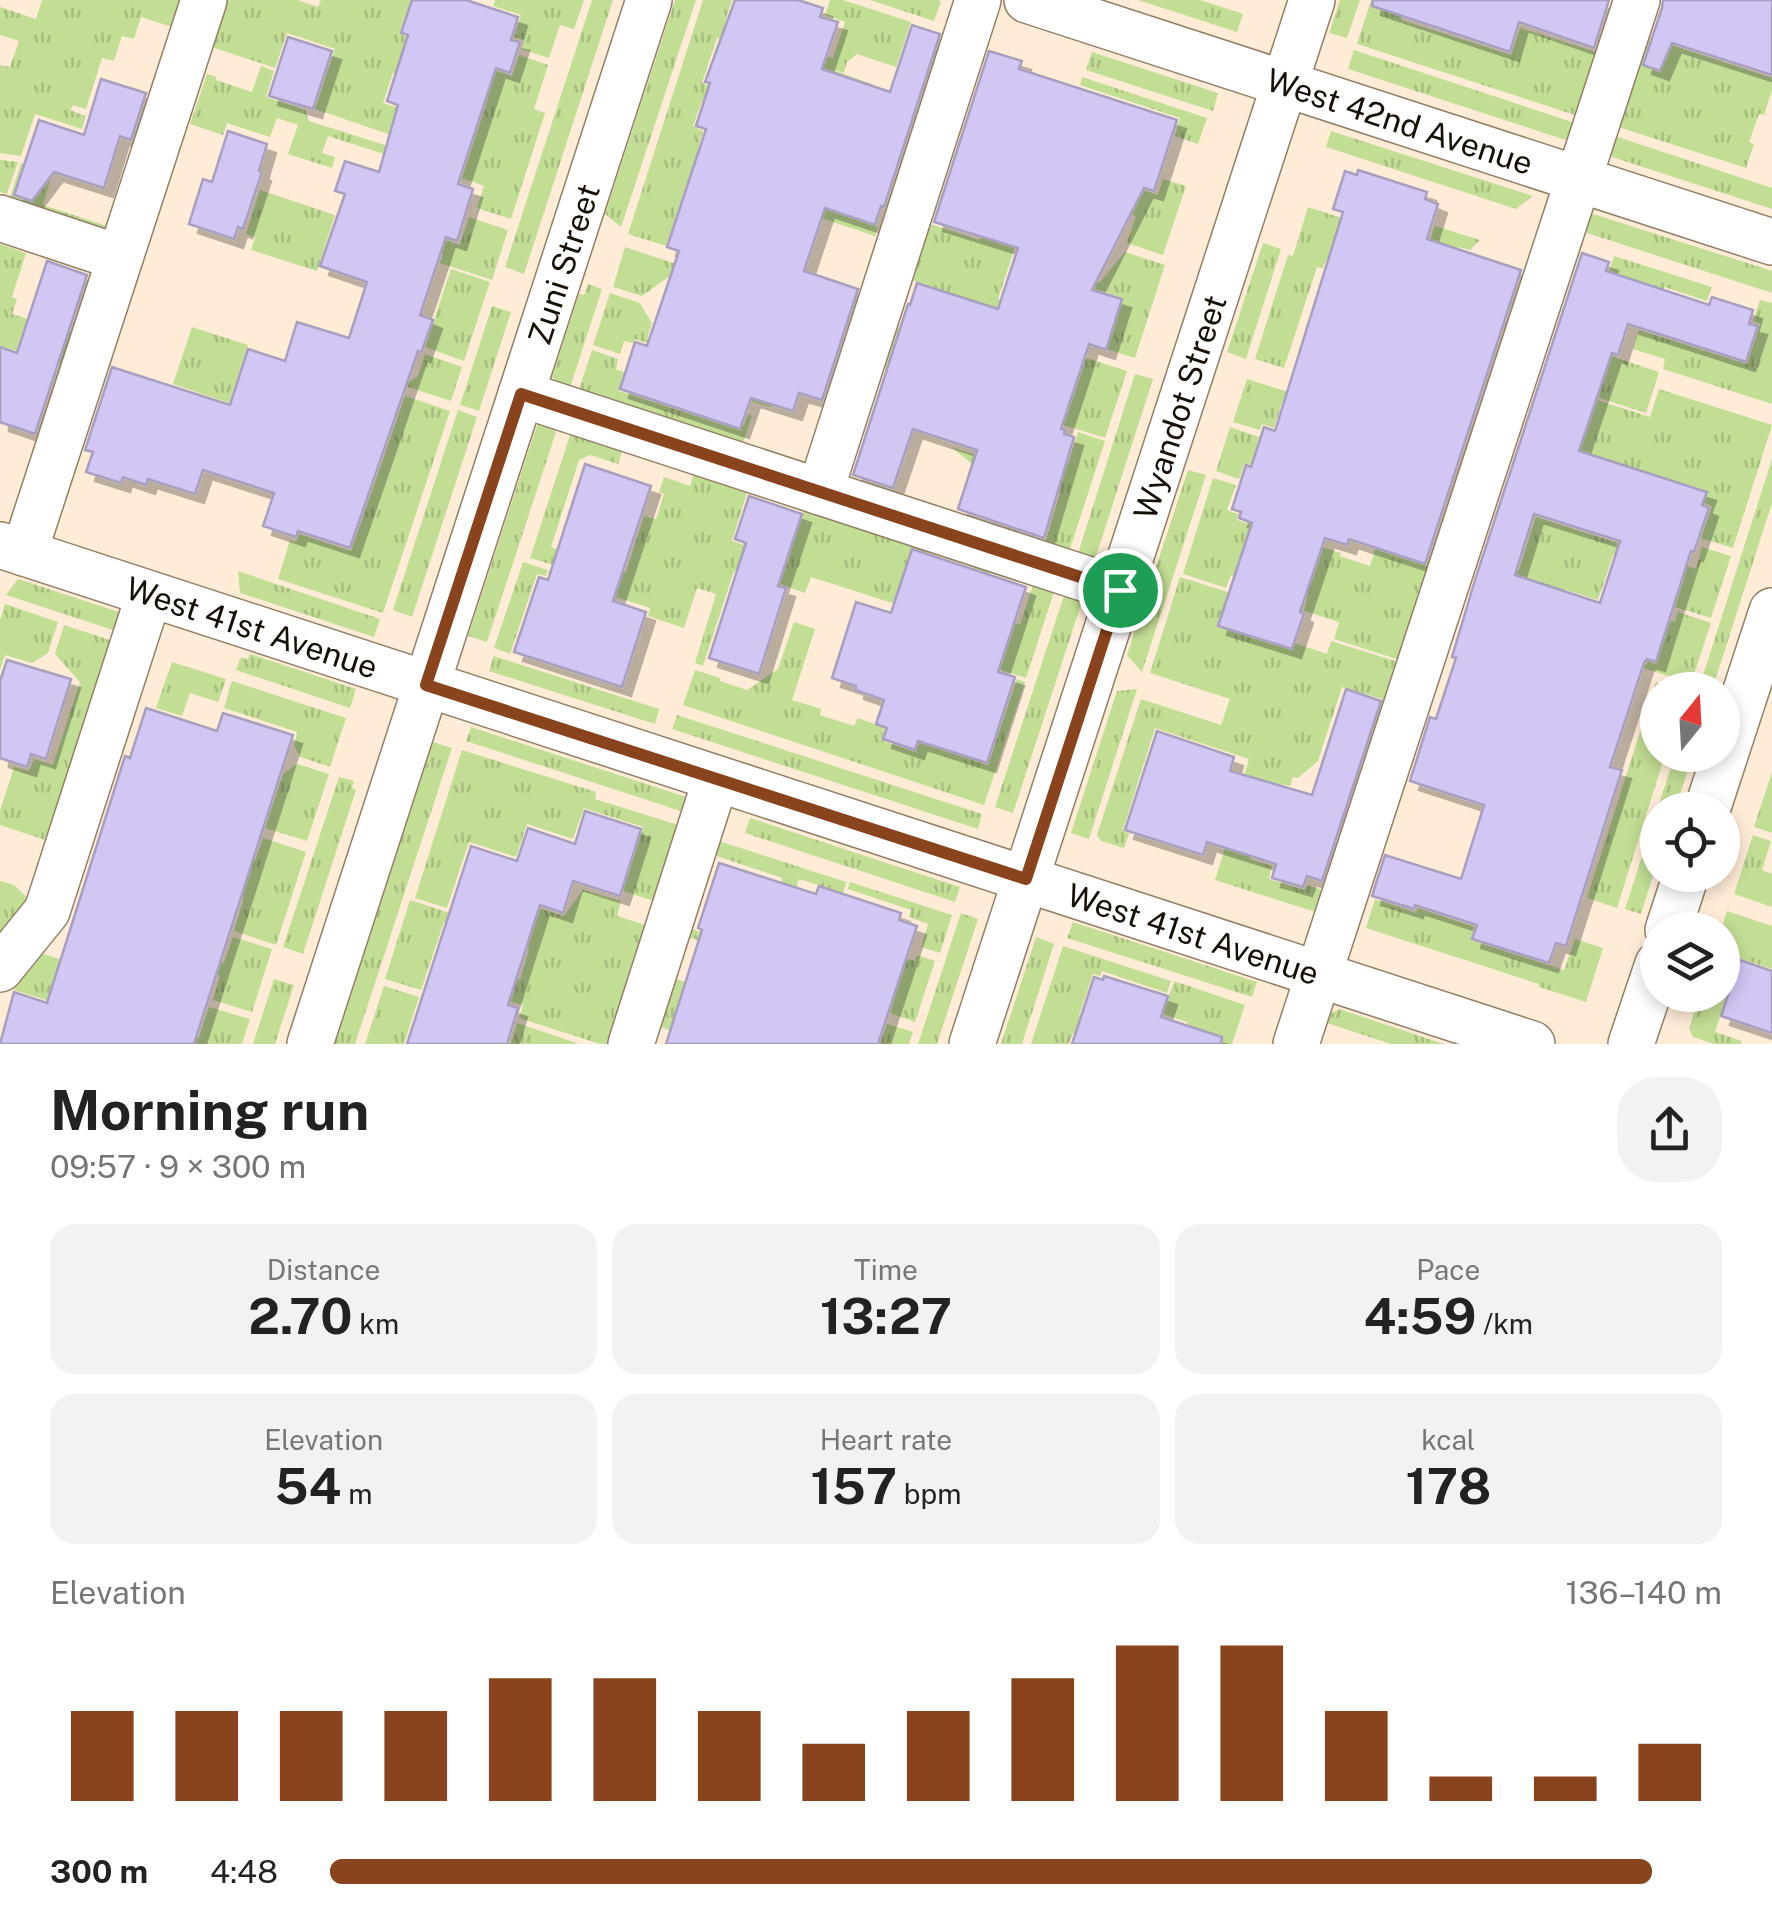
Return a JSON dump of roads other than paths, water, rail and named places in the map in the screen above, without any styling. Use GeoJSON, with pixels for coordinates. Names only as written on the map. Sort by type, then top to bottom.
{"type":"FeatureCollection","features":[{"type":"Feature","properties":{"kind":"street"},"geometry":{"type":"LineString","coordinates":[[12,549],[120,258],[204,0]]}},
{"type":"Feature","properties":{"kind":"street","name":"Zuni Street"},"geometry":{"type":"LineString","coordinates":[[310,1044],[648,0]]}},
{"type":"Feature","properties":{"kind":"street"},"geometry":{"type":"LineString","coordinates":[[820,492],[978,0]]}},
{"type":"Feature","properties":{"kind":"street","name":"West 42nd Avenue"},"geometry":{"type":"LineString","coordinates":[[1027,0],[1772,242]]}},
{"type":"Feature","properties":{"kind":"street","name":"Wyandot Street"},"geometry":{"type":"LineString","coordinates":[[972,1044],[1312,0]]}},
{"type":"Feature","properties":{"kind":"street"},"geometry":{"type":"LineString","coordinates":[[1296,1044],[1637,0]]}},
{"type":"Feature","properties":{"kind":"street"},"geometry":{"type":"LineString","coordinates":[[0,218],[120,258]]}},
{"type":"Feature","properties":{"kind":"street"},"geometry":{"type":"LineString","coordinates":[[521,394],[1120,590]]}},
{"type":"Feature","properties":{"kind":"street","name":"West 41st Avenue"},"geometry":{"type":"LineString","coordinates":[[12,549],[1532,1044]]}},
{"type":"Feature","properties":{"kind":"street"},"geometry":{"type":"LineString","coordinates":[[0,970],[47,912],[149,594]]}},
{"type":"Feature","properties":{"kind":"street"},"geometry":{"type":"LineString","coordinates":[[1714,792],[1772,611]]}},
{"type":"Feature","properties":{"kind":"street"},"geometry":{"type":"LineString","coordinates":[[631,1044],[716,779]]}},
{"type":"Feature","properties":{"kind":"street"},"geometry":{"type":"LineString","coordinates":[[1632,1044],[1642,1012]]}}]}
